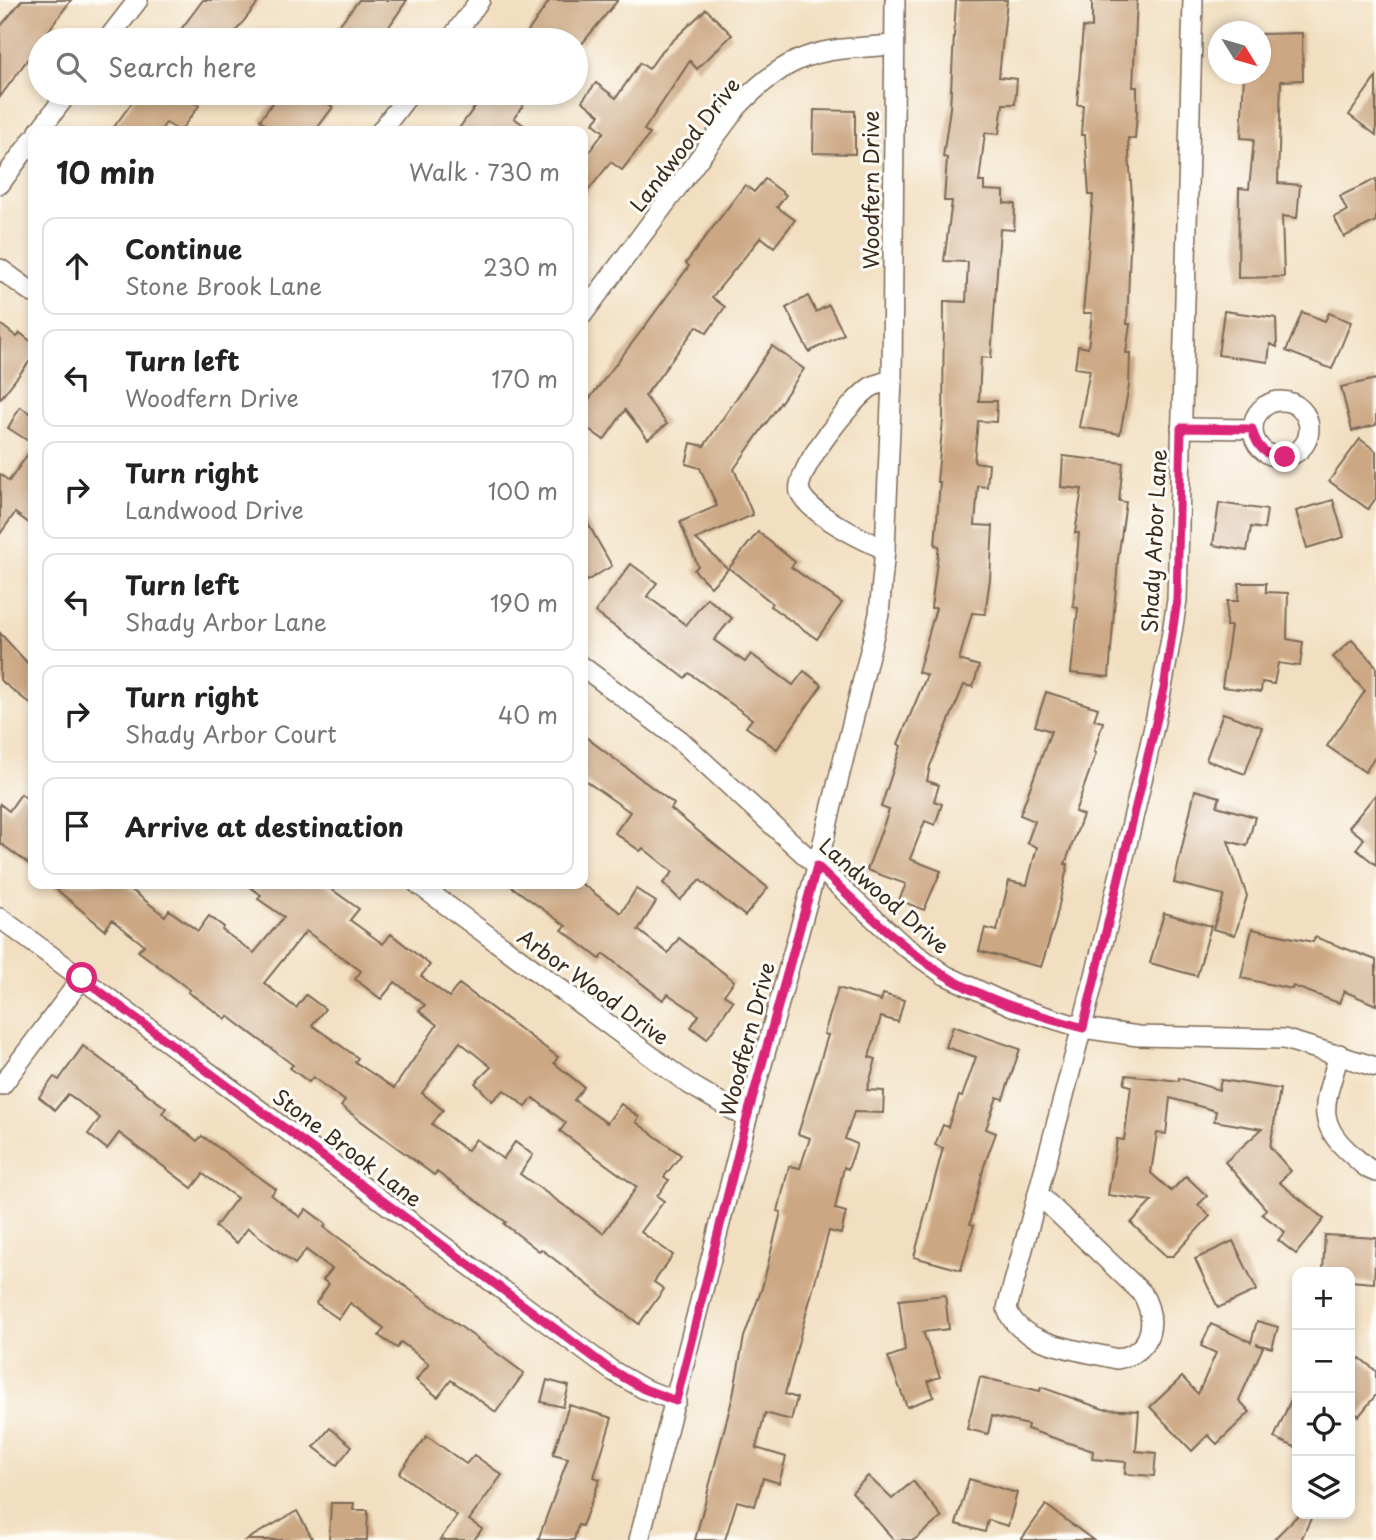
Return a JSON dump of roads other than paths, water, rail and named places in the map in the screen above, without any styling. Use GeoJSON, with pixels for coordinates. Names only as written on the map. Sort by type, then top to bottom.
{"type":"FeatureCollection","features":[{"type":"Feature","properties":{"kind":"street"},"geometry":{"type":"LineString","coordinates":[[116,28],[138,0]]}},
{"type":"Feature","properties":{"kind":"street"},"geometry":{"type":"LineString","coordinates":[[459,28],[480,0]]}},
{"type":"Feature","properties":{"kind":"street","name":"Woodfern Drive"},"geometry":{"type":"LineString","coordinates":[[639,1540],[747,1118],[817,866],[879,614],[885,549],[891,380],[895,0]]}},
{"type":"Feature","properties":{"kind":"street","name":"Shady Arbor Lane"},"geometry":{"type":"LineString","coordinates":[[1038,1194],[1142,1293],[1152,1310],[1152,1325],[1147,1338],[1132,1356],[1117,1359],[1030,1337],[1010,1319],[1007,1308],[1083,1028],[1164,689],[1177,600],[1193,0]]}},
{"type":"Feature","properties":{"kind":"street","name":"Landwood Drive"},"geometry":{"type":"LineString","coordinates":[[588,307],[738,106],[765,79],[795,59],[822,50],[894,45]]}},
{"type":"Feature","properties":{"kind":"street"},"geometry":{"type":"LineString","coordinates":[[43,126],[59,105]]}},
{"type":"Feature","properties":{"kind":"street"},"geometry":{"type":"LineString","coordinates":[[385,126],[401,105]]}},
{"type":"Feature","properties":{"kind":"street"},"geometry":{"type":"LineString","coordinates":[[0,184],[28,146]]}},
{"type":"Feature","properties":{"kind":"street"},"geometry":{"type":"LineString","coordinates":[[0,269],[28,289]]}},
{"type":"Feature","properties":{"kind":"street"},"geometry":{"type":"LineString","coordinates":[[885,549],[859,539],[808,502],[800,493],[799,480],[804,467],[852,405],[870,387],[891,380]]}},
{"type":"Feature","properties":{"kind":"street"},"geometry":{"type":"LineString","coordinates":[[1181,428],[1252,429]]}},
{"type":"Feature","properties":{"kind":"street","name":"Landwood Drive"},"geometry":{"type":"LineString","coordinates":[[588,671],[680,740],[903,945],[945,975],[1012,1006],[1083,1028],[1138,1037],[1284,1038],[1376,1067]]}},
{"type":"Feature","properties":{"kind":"street","name":"Arbor Wood Drive"},"geometry":{"type":"LineString","coordinates":[[425,889],[690,1084],[747,1118]]}},
{"type":"Feature","properties":{"kind":"street","name":"Stone Brook Lane"},"geometry":{"type":"LineString","coordinates":[[0,918],[611,1370],[644,1389],[676,1401]]}},
{"type":"Feature","properties":{"kind":"street"},"geometry":{"type":"LineString","coordinates":[[2,1085],[82,978]]}},
{"type":"Feature","properties":{"kind":"street"},"geometry":{"type":"LineString","coordinates":[[1339,1054],[1325,1110],[1326,1125],[1333,1138],[1376,1172]]}}]}
